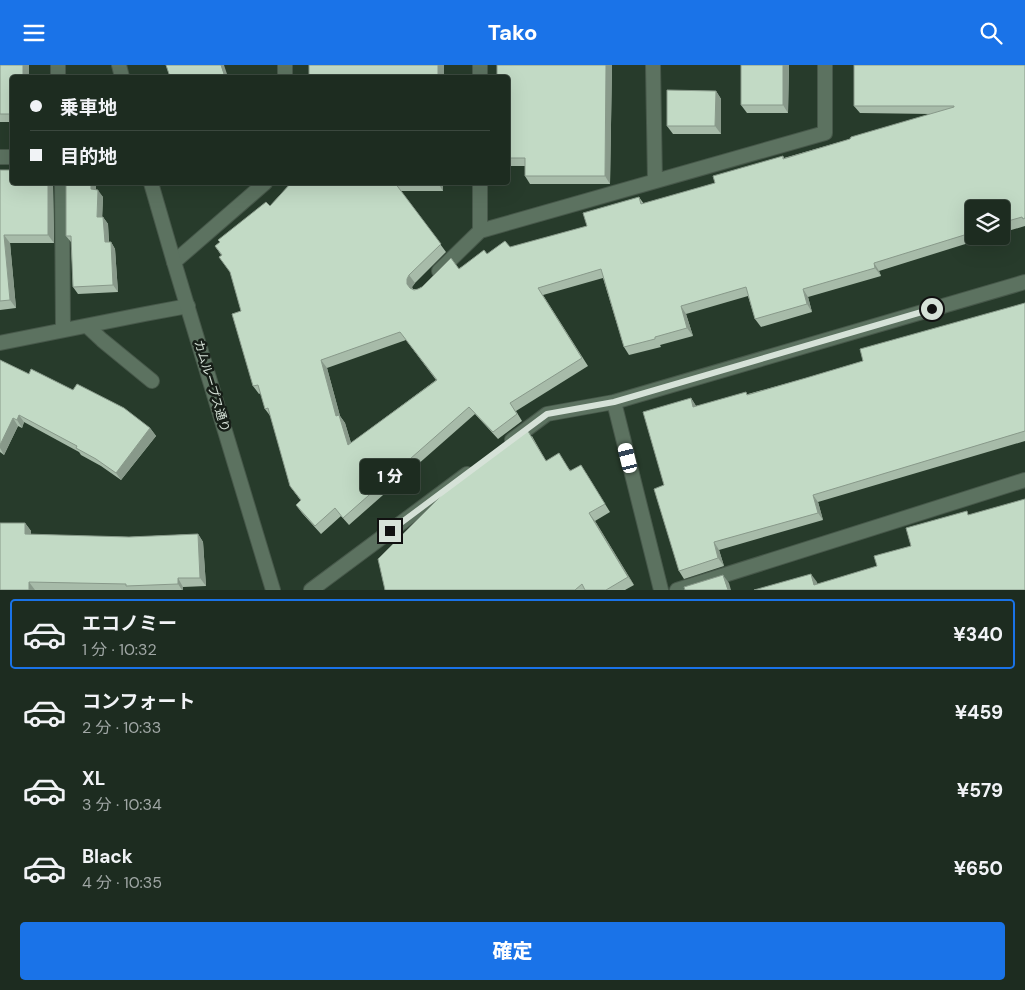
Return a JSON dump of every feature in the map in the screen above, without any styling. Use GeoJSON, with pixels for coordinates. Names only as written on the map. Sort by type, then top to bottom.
{"type":"FeatureCollection","features":[{"type":"Feature","properties":{"kind":"street"},"geometry":{"type":"LineString","coordinates":[[653,65],[655,181]]}},
{"type":"Feature","properties":{"kind":"street"},"geometry":{"type":"LineString","coordinates":[[427,283],[480,231],[825,133],[825,65]]}},
{"type":"Feature","properties":{"kind":"street"},"geometry":{"type":"LineString","coordinates":[[62,185],[64,330]]}},
{"type":"Feature","properties":{"kind":"street","name":"カムループス通り"},"geometry":{"type":"LineString","coordinates":[[152,185],[273,590]]}},
{"type":"Feature","properties":{"kind":"street"},"geometry":{"type":"LineString","coordinates":[[174,262],[263,185]]}},
{"type":"Feature","properties":{"kind":"street"},"geometry":{"type":"LineString","coordinates":[[480,185],[480,231]]}},
{"type":"Feature","properties":{"kind":"street"},"geometry":{"type":"LineString","coordinates":[[500,449],[547,414],[614,402],[1025,282]]}},
{"type":"Feature","properties":{"kind":"street"},"geometry":{"type":"LineString","coordinates":[[0,343],[188,306]]}},
{"type":"Feature","properties":{"kind":"street"},"geometry":{"type":"LineString","coordinates":[[87,325],[102,340],[152,381]]}},
{"type":"Feature","properties":{"kind":"street"},"geometry":{"type":"LineString","coordinates":[[614,402],[661,590]]}},
{"type":"Feature","properties":{"kind":"street"},"geometry":{"type":"LineString","coordinates":[[311,590],[476,467]]}},
{"type":"Feature","properties":{"kind":"street"},"geometry":{"type":"LineString","coordinates":[[677,590],[1025,480]]}},
{"type":"Feature","properties":{"kind":"building"},"geometry":{"type":"Polygon","coordinates":[[[0,65],[23,65],[23,75],[10,75],[10,114],[0,114],[0,65]]]}},
{"type":"Feature","properties":{"kind":"building"},"geometry":{"type":"Polygon","coordinates":[[[166,65],[221,65],[224,75],[169,75],[166,65]]]}},
{"type":"Feature","properties":{"kind":"building"},"geometry":{"type":"Polygon","coordinates":[[[309,65],[438,65],[438,75],[309,75],[309,65]]]}},
{"type":"Feature","properties":{"kind":"building"},"geometry":{"type":"Polygon","coordinates":[[[497,65],[606,65],[605,176],[525,176],[525,158],[510,158],[510,75],[497,75],[497,65]]]}},
{"type":"Feature","properties":{"kind":"building"},"geometry":{"type":"Polygon","coordinates":[[[741,65],[783,65],[783,105],[741,105],[741,65]]]}},
{"type":"Feature","properties":{"kind":"building"},"geometry":{"type":"Polygon","coordinates":[[[854,65],[1025,65],[1025,218],[1010,220],[1010,200],[965,200],[965,235],[874,263],[875,268],[803,289],[807,304],[755,319],[746,287],[681,306],[687,328],[624,347],[601,269],[538,288],[582,358],[510,403],[517,414],[493,432],[469,407],[343,518],[335,508],[315,526],[296,505],[301,500],[290,486],[268,408],[265,409],[258,385],[253,386],[232,314],[241,311],[230,272],[219,257],[222,255],[215,246],[220,242],[218,240],[266,202],[270,206],[289,185],[397,185],[441,244],[409,275],[407,284],[414,290],[422,287],[451,258],[459,269],[484,250],[487,254],[505,241],[510,247],[587,226],[583,213],[639,197],[641,204],[715,183],[713,176],[783,156],[783,159],[954,107],[854,106],[854,65]],[[400,332],[321,360],[336,416],[339,415],[348,445],[437,380],[400,332]]]}},
{"type":"Feature","properties":{"kind":"building"},"geometry":{"type":"Polygon","coordinates":[[[667,90],[716,91],[715,126],[667,126],[667,90]]]}},
{"type":"Feature","properties":{"kind":"building"},"geometry":{"type":"Polygon","coordinates":[[[0,170],[10,170],[10,185],[48,185],[48,235],[4,235],[10,300],[0,301],[0,170]]]}},
{"type":"Feature","properties":{"kind":"building"},"geometry":{"type":"Polygon","coordinates":[[[66,185],[91,185],[91,189],[98,190],[97,217],[103,217],[105,242],[111,242],[113,285],[73,287],[71,236],[66,236],[66,185]]]}},
{"type":"Feature","properties":{"kind":"building"},"geometry":{"type":"Polygon","coordinates":[[[1025,303],[1025,431],[813,495],[818,513],[714,542],[718,558],[679,571],[654,489],[664,485],[643,412],[691,398],[693,407],[746,392],[747,395],[863,361],[860,349],[1025,303]]]}},
{"type":"Feature","properties":{"kind":"building"},"geometry":{"type":"Polygon","coordinates":[[[0,360],[29,374],[31,369],[73,390],[77,384],[124,408],[150,428],[116,473],[76,448],[77,446],[19,415],[17,420],[13,418],[0,445],[0,360]]]}},
{"type":"Feature","properties":{"kind":"building"},"geometry":{"type":"Polygon","coordinates":[[[526,428],[546,461],[559,453],[570,471],[581,465],[605,504],[589,513],[628,577],[606,590],[585,590],[582,584],[575,590],[385,590],[378,559],[458,479],[526,428]]]}},
{"type":"Feature","properties":{"kind":"building"},"geometry":{"type":"Polygon","coordinates":[[[1025,499],[1025,590],[754,590],[811,574],[814,585],[877,566],[874,556],[911,546],[906,528],[967,511],[968,515],[1025,499]]]}},
{"type":"Feature","properties":{"kind":"building"},"geometry":{"type":"Polygon","coordinates":[[[0,523],[25,523],[25,534],[129,537],[198,534],[200,578],[178,578],[178,584],[126,586],[126,584],[29,582],[29,590],[0,590],[0,523]]]}},
{"type":"Feature","properties":{"kind":"building"},"geometry":{"type":"Polygon","coordinates":[[[723,575],[728,590],[685,590],[684,587],[723,575]]]}},
{"type":"Feature","properties":{"kind":"route"},"geometry":{"type":"LineString","coordinates":[[390,531],[547,414],[614,402],[932,309]]}}]}
